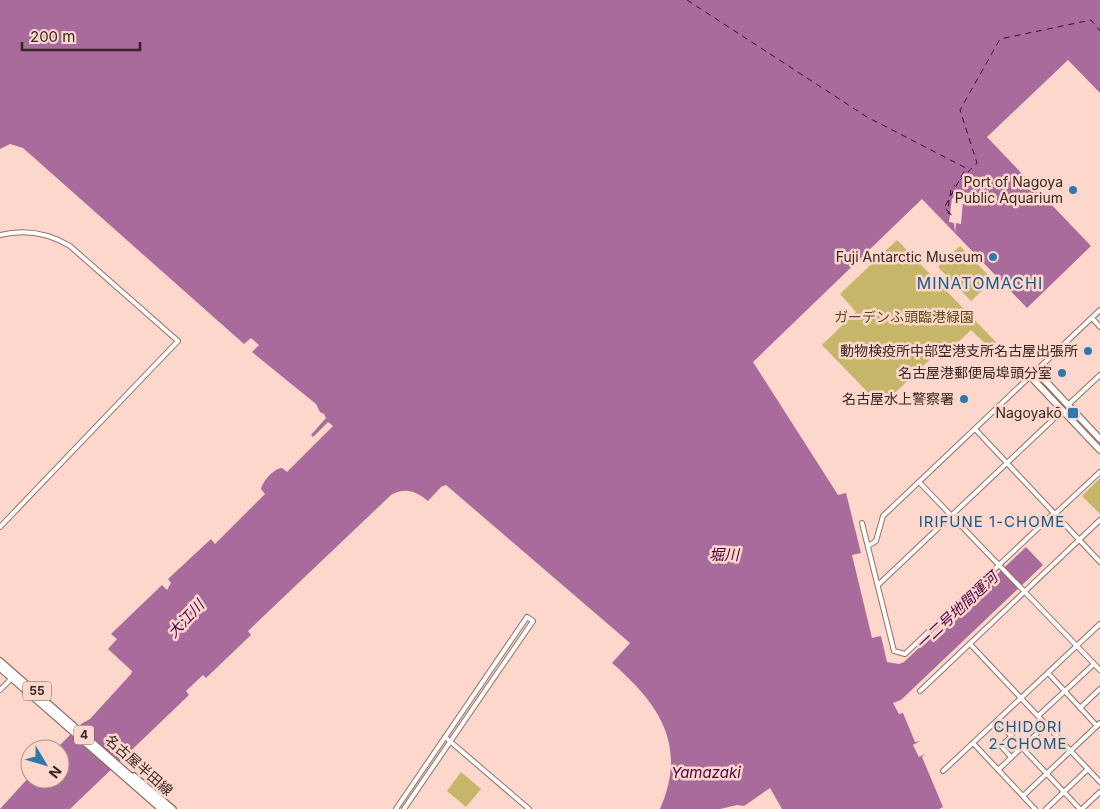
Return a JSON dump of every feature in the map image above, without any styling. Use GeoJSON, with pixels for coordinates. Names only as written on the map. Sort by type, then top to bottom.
{"type":"FeatureCollection","features":[{"type":"Feature","properties":{"kind":"highway"},"geometry":{"type":"LineString","coordinates":[[1036,371],[1100,439]]}},
{"type":"Feature","properties":{"kind":"highway"},"geometry":{"type":"LineString","coordinates":[[1030,376],[1100,450]]}},
{"type":"Feature","properties":{"kind":"highway","name":"4"},"geometry":{"type":"LineString","coordinates":[[0,660],[168,809]]}},
{"type":"Feature","properties":{"kind":"highway","name":"4"},"geometry":{"type":"LineString","coordinates":[[0,670],[160,809]]}},
{"type":"Feature","properties":{"kind":"main road","name":"名古屋半田線"},"geometry":{"type":"LineString","coordinates":[[0,660],[173,809]]}},
{"type":"Feature","properties":{"kind":"main road","name":"名古屋半田線"},"geometry":{"type":"LineString","coordinates":[[0,670],[160,809]]}},
{"type":"Feature","properties":{"kind":"street"},"geometry":{"type":"LineString","coordinates":[[0,234],[32,232],[52,237],[70,246],[178,341],[0,527]]}},
{"type":"Feature","properties":{"kind":"street"},"geometry":{"type":"LineString","coordinates":[[868,546],[876,541],[883,516],[1100,310]]}},
{"type":"Feature","properties":{"kind":"street"},"geometry":{"type":"LineString","coordinates":[[1092,318],[1100,327]]}},
{"type":"Feature","properties":{"kind":"street"},"geometry":{"type":"LineString","coordinates":[[1068,405],[1100,375]]}},
{"type":"Feature","properties":{"kind":"street"},"geometry":{"type":"LineString","coordinates":[[878,585],[1063,410]]}},
{"type":"Feature","properties":{"kind":"street"},"geometry":{"type":"LineString","coordinates":[[974,429],[1100,562]]}},
{"type":"Feature","properties":{"kind":"street"},"geometry":{"type":"LineString","coordinates":[[862,523],[894,651],[905,654],[1100,472]]}},
{"type":"Feature","properties":{"kind":"street"},"geometry":{"type":"LineString","coordinates":[[920,482],[1100,670]]}},
{"type":"Feature","properties":{"kind":"street"},"geometry":{"type":"LineString","coordinates":[[920,691],[1024,590],[1100,520]]}},
{"type":"Feature","properties":{"kind":"street"},"geometry":{"type":"LineString","coordinates":[[396,809],[527,617],[533,621],[404,809]]}},
{"type":"Feature","properties":{"kind":"street"},"geometry":{"type":"LineString","coordinates":[[943,771],[1100,624]]}},
{"type":"Feature","properties":{"kind":"street"},"geometry":{"type":"LineString","coordinates":[[970,644],[1100,782]]}},
{"type":"Feature","properties":{"kind":"street"},"geometry":{"type":"LineString","coordinates":[[1038,716],[1100,660]]}},
{"type":"Feature","properties":{"kind":"street"},"geometry":{"type":"LineString","coordinates":[[1023,796],[1099,724],[1080,708],[1048,673]]}},
{"type":"Feature","properties":{"kind":"street"},"geometry":{"type":"LineString","coordinates":[[0,690],[10,680]]}},
{"type":"Feature","properties":{"kind":"street"},"geometry":{"type":"LineString","coordinates":[[1080,708],[1100,689]]}},
{"type":"Feature","properties":{"kind":"street"},"geometry":{"type":"LineString","coordinates":[[997,721],[1081,809],[1100,792]]}},
{"type":"Feature","properties":{"kind":"street"},"geometry":{"type":"LineString","coordinates":[[998,770],[1046,724]]}},
{"type":"Feature","properties":{"kind":"street"},"geometry":{"type":"LineString","coordinates":[[1011,757],[1001,746],[1012,736]]}},
{"type":"Feature","properties":{"kind":"street"},"geometry":{"type":"LineString","coordinates":[[445,737],[529,809]]}},
{"type":"Feature","properties":{"kind":"street"},"geometry":{"type":"LineString","coordinates":[[973,743],[1035,809]]}},
{"type":"Feature","properties":{"kind":"street"},"geometry":{"type":"LineString","coordinates":[[1046,809],[1088,769]]}},
{"type":"Feature","properties":{"kind":"green space","name":"ガーデンふ頭臨港緑園"},"geometry":{"type":"Polygon","coordinates":[[[897,240],[996,342],[990,348],[971,330],[946,354],[941,349],[881,406],[822,345],[856,312],[840,294],[897,240]]]}},
{"type":"Feature","properties":{"kind":"green space"},"geometry":{"type":"Polygon","coordinates":[[[960,246],[993,280],[971,301],[938,267],[960,246]]]}},
{"type":"Feature","properties":{"kind":"green space"},"geometry":{"type":"Polygon","coordinates":[[[1100,478],[1100,514],[1082,496],[1100,478]]]}},
{"type":"Feature","properties":{"kind":"green space"},"geometry":{"type":"Polygon","coordinates":[[[461,772],[481,789],[466,807],[447,791],[461,772]]]}},
{"type":"Feature","properties":{"kind":"water"},"geometry":{"type":"Polygon","coordinates":[[[0,0],[1100,0],[1100,93],[1068,60],[987,137],[1091,246],[1027,308],[922,199],[753,362],[838,495],[846,493],[861,553],[852,555],[872,638],[881,636],[887,662],[899,664],[904,662],[1026,547],[1043,565],[901,700],[893,703],[899,714],[903,713],[915,742],[920,741],[913,745],[919,757],[925,754],[922,757],[943,807],[939,809],[782,809],[770,788],[744,806],[737,805],[720,809],[660,809],[668,786],[671,765],[670,745],[664,727],[655,710],[629,678],[612,663],[630,643],[446,485],[441,487],[428,501],[410,491],[401,491],[391,495],[248,631],[251,635],[206,678],[203,675],[186,691],[189,695],[70,809],[0,809],[20,787],[20,789],[70,789],[70,739],[66,739],[81,724],[90,719],[132,671],[108,649],[117,639],[111,634],[162,585],[167,590],[171,583],[168,579],[211,539],[215,544],[265,494],[261,489],[262,486],[272,473],[282,468],[287,472],[333,426],[328,422],[313,437],[311,435],[326,418],[324,414],[320,412],[316,404],[252,352],[259,345],[251,338],[244,344],[23,148],[10,144],[0,149],[0,0]]]}},
{"type":"Feature","properties":{"kind":"pier"},"geometry":{"type":"Polygon","coordinates":[[[952,198],[963,201],[961,224],[956,223],[955,233],[954,223],[949,222],[952,198]]]}},
{"type":"Feature","properties":{"kind":"ferry route"},"geometry":{"type":"LineString","coordinates":[[687,0],[867,117],[966,168],[944,208],[953,215]]}},
{"type":"Feature","properties":{"kind":"ferry route"},"geometry":{"type":"LineString","coordinates":[[960,180],[977,163],[960,110],[1000,39],[1091,20],[1100,31]]}},
{"type":"Feature","properties":{"kind":"ferry route"},"geometry":{"type":"LineString","coordinates":[[950,196],[951,189],[955,185]]}},
{"type":"Feature","properties":{"kind":"ferry route"},"geometry":{"type":"LineString","coordinates":[[949,200],[948,213],[952,215]]}},
{"type":"Feature","properties":{"kind":"place","name":"Port of Nagoya Public Aquarium"},"geometry":{"type":"Point","coordinates":[1073,190]}},
{"type":"Feature","properties":{"kind":"place","name":"Fuji Antarctic Museum"},"geometry":{"type":"Point","coordinates":[993,257]}},
{"type":"Feature","properties":{"kind":"place","name":"動物検疫所中部空港支所名古屋出張所"},"geometry":{"type":"Point","coordinates":[1088,351]}},
{"type":"Feature","properties":{"kind":"place","name":"名古屋港郵便局埠頭分室"},"geometry":{"type":"Point","coordinates":[1062,373]}},
{"type":"Feature","properties":{"kind":"place","name":"名古屋水上警察署"},"geometry":{"type":"Point","coordinates":[964,399]}},
{"type":"Feature","properties":{"kind":"place","name":"Nagoyakō"},"geometry":{"type":"Point","coordinates":[1073,413]}},
{"type":"Feature","properties":{"kind":"district","name":"MINATOMACHI"},"geometry":{"type":"Point","coordinates":[980,283]}},
{"type":"Feature","properties":{"kind":"district","name":"IRIFUNE 1-CHOME"},"geometry":{"type":"Point","coordinates":[992,522]}},
{"type":"Feature","properties":{"kind":"district","name":"CHIDORI 2-CHOME"},"geometry":{"type":"Point","coordinates":[1028,736]}},
{"type":"Feature","properties":{"kind":"water label","name":"堀川"},"geometry":{"type":"Point","coordinates":[724,555]}},
{"type":"Feature","properties":{"kind":"water label","name":"一二号地間運河"},"geometry":{"type":"Point","coordinates":[957,611]}},
{"type":"Feature","properties":{"kind":"water label","name":"大江川"},"geometry":{"type":"Point","coordinates":[186,619]}},
{"type":"Feature","properties":{"kind":"water label","name":"Yamazaki"},"geometry":{"type":"Point","coordinates":[706,773]}}]}
